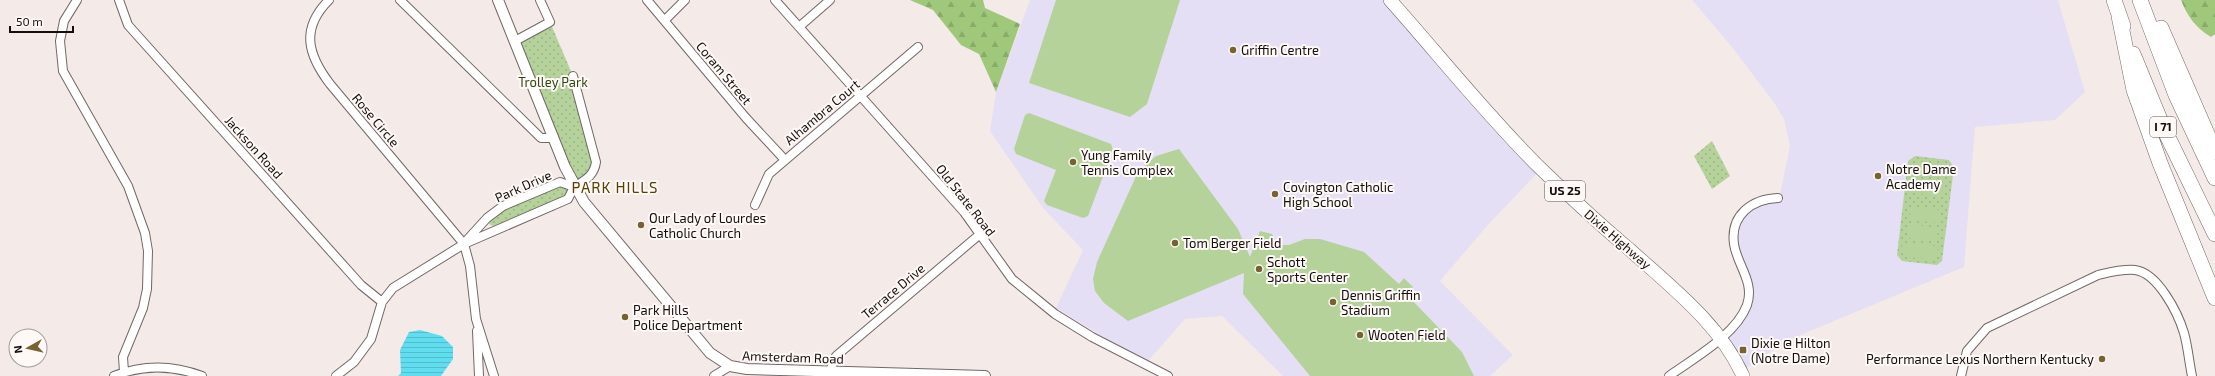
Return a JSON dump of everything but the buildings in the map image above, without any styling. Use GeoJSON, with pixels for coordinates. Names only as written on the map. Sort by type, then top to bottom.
{"type":"FeatureCollection","features":[{"type":"Feature","properties":{"kind":"highway","name":"I 71"},"geometry":{"type":"LineString","coordinates":[[2114,0],[2163,127],[2215,234]]}},
{"type":"Feature","properties":{"kind":"highway","name":"I 71"},"geometry":{"type":"LineString","coordinates":[[2140,0],[2176,95],[2215,178]]}},
{"type":"Feature","properties":{"kind":"highway"},"geometry":{"type":"LineString","coordinates":[[2149,0],[2215,152]]}},
{"type":"Feature","properties":{"kind":"highway"},"geometry":{"type":"LineString","coordinates":[[2119,16],[2128,66],[2137,98],[2160,163],[2215,298]]}},
{"type":"Feature","properties":{"kind":"main road","name":"Dixie Highway"},"geometry":{"type":"LineString","coordinates":[[1390,0],[1493,118],[1537,164],[1582,207],[1678,293],[1720,339],[1743,376]]}},
{"type":"Feature","properties":{"kind":"street"},"geometry":{"type":"LineString","coordinates":[[77,0],[64,21],[60,41],[63,70],[128,186],[145,233],[148,251],[147,289],[143,308],[123,357],[124,372]]}},
{"type":"Feature","properties":{"kind":"street","name":"Jackson Road"},"geometry":{"type":"LineString","coordinates":[[119,0],[128,25],[361,284],[382,302]]}},
{"type":"Feature","properties":{"kind":"street","name":"Rose Circle"},"geometry":{"type":"LineString","coordinates":[[329,0],[316,14],[310,35],[312,55],[320,70],[464,244]]}},
{"type":"Feature","properties":{"kind":"street"},"geometry":{"type":"LineString","coordinates":[[400,0],[541,138],[554,138]]}},
{"type":"Feature","properties":{"kind":"street","name":"Amsterdam Road"},"geometry":{"type":"LineString","coordinates":[[498,0],[516,41],[574,187],[595,216],[710,354],[730,366],[747,369],[980,376]]}},
{"type":"Feature","properties":{"kind":"street"},"geometry":{"type":"LineString","coordinates":[[516,41],[550,22],[540,0]]}},
{"type":"Feature","properties":{"kind":"street","name":"Coram Street"},"geometry":{"type":"LineString","coordinates":[[647,0],[746,118],[784,160]]}},
{"type":"Feature","properties":{"kind":"street"},"geometry":{"type":"LineString","coordinates":[[665,20],[685,0]]}},
{"type":"Feature","properties":{"kind":"street","name":"Old State Road"},"geometry":{"type":"LineString","coordinates":[[775,0],[964,212],[979,235],[1012,279],[1039,302],[1092,337],[1168,376]]}},
{"type":"Feature","properties":{"kind":"street"},"geometry":{"type":"LineString","coordinates":[[799,27],[830,0]]}},
{"type":"Feature","properties":{"kind":"street","name":"Alhambra Court"},"geometry":{"type":"LineString","coordinates":[[755,205],[769,174],[918,47]]}},
{"type":"Feature","properties":{"kind":"street"},"geometry":{"type":"LineString","coordinates":[[336,376],[354,362],[371,340],[382,302],[393,288],[464,244],[568,199],[574,187],[591,176],[595,169],[596,162],[573,76]]}},
{"type":"Feature","properties":{"kind":"street","name":"Park Drive"},"geometry":{"type":"LineString","coordinates":[[464,244],[487,218],[503,206],[560,182],[574,187]]}},
{"type":"Feature","properties":{"kind":"street"},"geometry":{"type":"LineString","coordinates":[[1669,376],[1720,339],[1739,318],[1749,299],[1747,281],[1734,244],[1737,222],[1741,212],[1749,205],[1762,200],[1778,198]]}},
{"type":"Feature","properties":{"kind":"street","name":"Terrace Drive"},"geometry":{"type":"LineString","coordinates":[[830,371],[836,356],[979,235]]}},
{"type":"Feature","properties":{"kind":"street"},"geometry":{"type":"LineString","coordinates":[[464,244],[470,266],[476,319],[479,376]]}},
{"type":"Feature","properties":{"kind":"street"},"geometry":{"type":"LineString","coordinates":[[1961,376],[1967,351],[1987,328],[2098,276],[2117,270],[2136,270],[2157,283],[2167,298],[2184,333],[2192,376]]}},
{"type":"Feature","properties":{"kind":"street"},"geometry":{"type":"LineString","coordinates":[[476,319],[494,376]]}},
{"type":"Feature","properties":{"kind":"street"},"geometry":{"type":"LineString","coordinates":[[714,376],[730,366]]}},
{"type":"Feature","properties":{"kind":"street"},"geometry":{"type":"LineString","coordinates":[[114,376],[124,372],[152,367],[171,367],[202,376]]}},
{"type":"Feature","properties":{"kind":"shaded area","name":"Covington Catholic High School"},"geometry":{"type":"Polygon","coordinates":[[[1030,0],[1390,0],[1541,169],[1486,227],[1440,281],[1513,355],[1490,376],[1283,376],[1222,316],[1185,319],[1148,361],[1126,351],[1056,308],[1083,250],[1043,208],[990,131],[996,92],[1030,0]]]}},
{"type":"Feature","properties":{"kind":"shaded area","name":"Notre Dame Academy"},"geometry":{"type":"Polygon","coordinates":[[[1692,0],[2058,0],[2085,92],[2055,120],[1975,127],[1964,267],[1786,341],[1741,372],[1720,339],[1749,299],[1734,244],[1741,213],[1780,195],[1790,146],[1784,119],[1775,104],[1732,47],[1692,0]]]}},
{"type":"Feature","properties":{"kind":"green space"},"geometry":{"type":"Polygon","coordinates":[[[910,0],[983,0],[985,8],[1020,24],[996,92],[979,54],[961,45],[933,10],[910,0]]]}},
{"type":"Feature","properties":{"kind":"green space"},"geometry":{"type":"Polygon","coordinates":[[[1056,0],[1180,0],[1147,104],[1130,117],[1029,83],[1056,0]]]}},
{"type":"Feature","properties":{"kind":"green space"},"geometry":{"type":"Polygon","coordinates":[[[2181,0],[2215,0],[2215,34],[2211,37],[2196,26],[2181,0]]]}},
{"type":"Feature","properties":{"kind":"green space","name":"Trolley Park"},"geometry":{"type":"Polygon","coordinates":[[[550,22],[573,76],[595,169],[574,187],[515,41],[550,22]]]}},
{"type":"Feature","properties":{"kind":"green space","name":"Yung Family Tennis Complex"},"geometry":{"type":"Polygon","coordinates":[[[1029,113],[1111,144],[1113,150],[1088,216],[1083,218],[1047,205],[1044,201],[1056,170],[1016,154],[1014,149],[1025,115],[1029,113]]]}},
{"type":"Feature","properties":{"kind":"green space"},"geometry":{"type":"Polygon","coordinates":[[[1712,141],[1730,176],[1712,189],[1694,156],[1712,141]]]}},
{"type":"Feature","properties":{"kind":"green space"},"geometry":{"type":"Polygon","coordinates":[[[1179,149],[1238,229],[1250,257],[1260,231],[1272,234],[1279,245],[1289,245],[1305,239],[1320,239],[1364,252],[1399,284],[1404,278],[1413,287],[1407,295],[1462,352],[1474,376],[1310,376],[1243,294],[1244,273],[1128,321],[1104,303],[1095,291],[1093,279],[1097,262],[1138,172],[1156,156],[1179,149]]]}},
{"type":"Feature","properties":{"kind":"green space"},"geometry":{"type":"Polygon","coordinates":[[[1915,156],[1949,160],[1954,167],[1942,261],[1937,265],[1902,261],[1897,255],[1908,161],[1915,156]]]}},
{"type":"Feature","properties":{"kind":"green space"},"geometry":{"type":"Polygon","coordinates":[[[1916,161],[1946,165],[1944,178],[1915,175],[1916,161]]]}},
{"type":"Feature","properties":{"kind":"green space"},"geometry":{"type":"Polygon","coordinates":[[[1914,180],[1944,183],[1942,197],[1912,193],[1914,180]]]}},
{"type":"Feature","properties":{"kind":"green space"},"geometry":{"type":"Polygon","coordinates":[[[562,185],[568,192],[564,197],[493,226],[489,224],[499,212],[562,185]]]}},
{"type":"Feature","properties":{"kind":"green space"},"geometry":{"type":"Polygon","coordinates":[[[1911,206],[1941,210],[1939,223],[1909,220],[1911,206]]]}},
{"type":"Feature","properties":{"kind":"green space"},"geometry":{"type":"Polygon","coordinates":[[[1909,224],[1938,228],[1937,242],[1907,238],[1909,224]]]}},
{"type":"Feature","properties":{"kind":"green space"},"geometry":{"type":"Polygon","coordinates":[[[1906,243],[1936,246],[1936,249],[1940,250],[1939,257],[1935,257],[1935,260],[1905,257],[1905,254],[1901,253],[1902,245],[1906,246],[1906,243]]]}},
{"type":"Feature","properties":{"kind":"water"},"geometry":{"type":"Polygon","coordinates":[[[420,330],[442,336],[453,347],[453,359],[441,376],[398,376],[401,373],[400,350],[409,332],[420,330]]]}},
{"type":"Feature","properties":{"kind":"place","name":"Griffin Centre"},"geometry":{"type":"Point","coordinates":[1233,50]}},
{"type":"Feature","properties":{"kind":"place","name":"Yung Family Tennis Complex"},"geometry":{"type":"Point","coordinates":[1073,162]}},
{"type":"Feature","properties":{"kind":"place","name":"Notre Dame Academy"},"geometry":{"type":"Point","coordinates":[1878,176]}},
{"type":"Feature","properties":{"kind":"place","name":"Covington Catholic High School"},"geometry":{"type":"Point","coordinates":[1275,194]}},
{"type":"Feature","properties":{"kind":"place","name":"Our Lady of Lourdes Catholic Church"},"geometry":{"type":"Point","coordinates":[641,225]}},
{"type":"Feature","properties":{"kind":"place","name":"Tom Berger Field"},"geometry":{"type":"Point","coordinates":[1175,243]}},
{"type":"Feature","properties":{"kind":"place","name":"Schott Sports Center"},"geometry":{"type":"Point","coordinates":[1259,269]}},
{"type":"Feature","properties":{"kind":"place","name":"Dennis Griffin Stadium"},"geometry":{"type":"Point","coordinates":[1333,302]}},
{"type":"Feature","properties":{"kind":"place","name":"Park Hills Police Department"},"geometry":{"type":"Point","coordinates":[625,317]}},
{"type":"Feature","properties":{"kind":"place","name":"Wooten Field"},"geometry":{"type":"Point","coordinates":[1360,335]}},
{"type":"Feature","properties":{"kind":"place","name":"Dixie @ Hilton (Notre Dame)"},"geometry":{"type":"Point","coordinates":[1743,350]}},
{"type":"Feature","properties":{"kind":"place","name":"Performance Lexus Northern Kentucky"},"geometry":{"type":"Point","coordinates":[2102,359]}},
{"type":"Feature","properties":{"kind":"district","name":"PARK HILLS"},"geometry":{"type":"Point","coordinates":[615,188]}}]}
